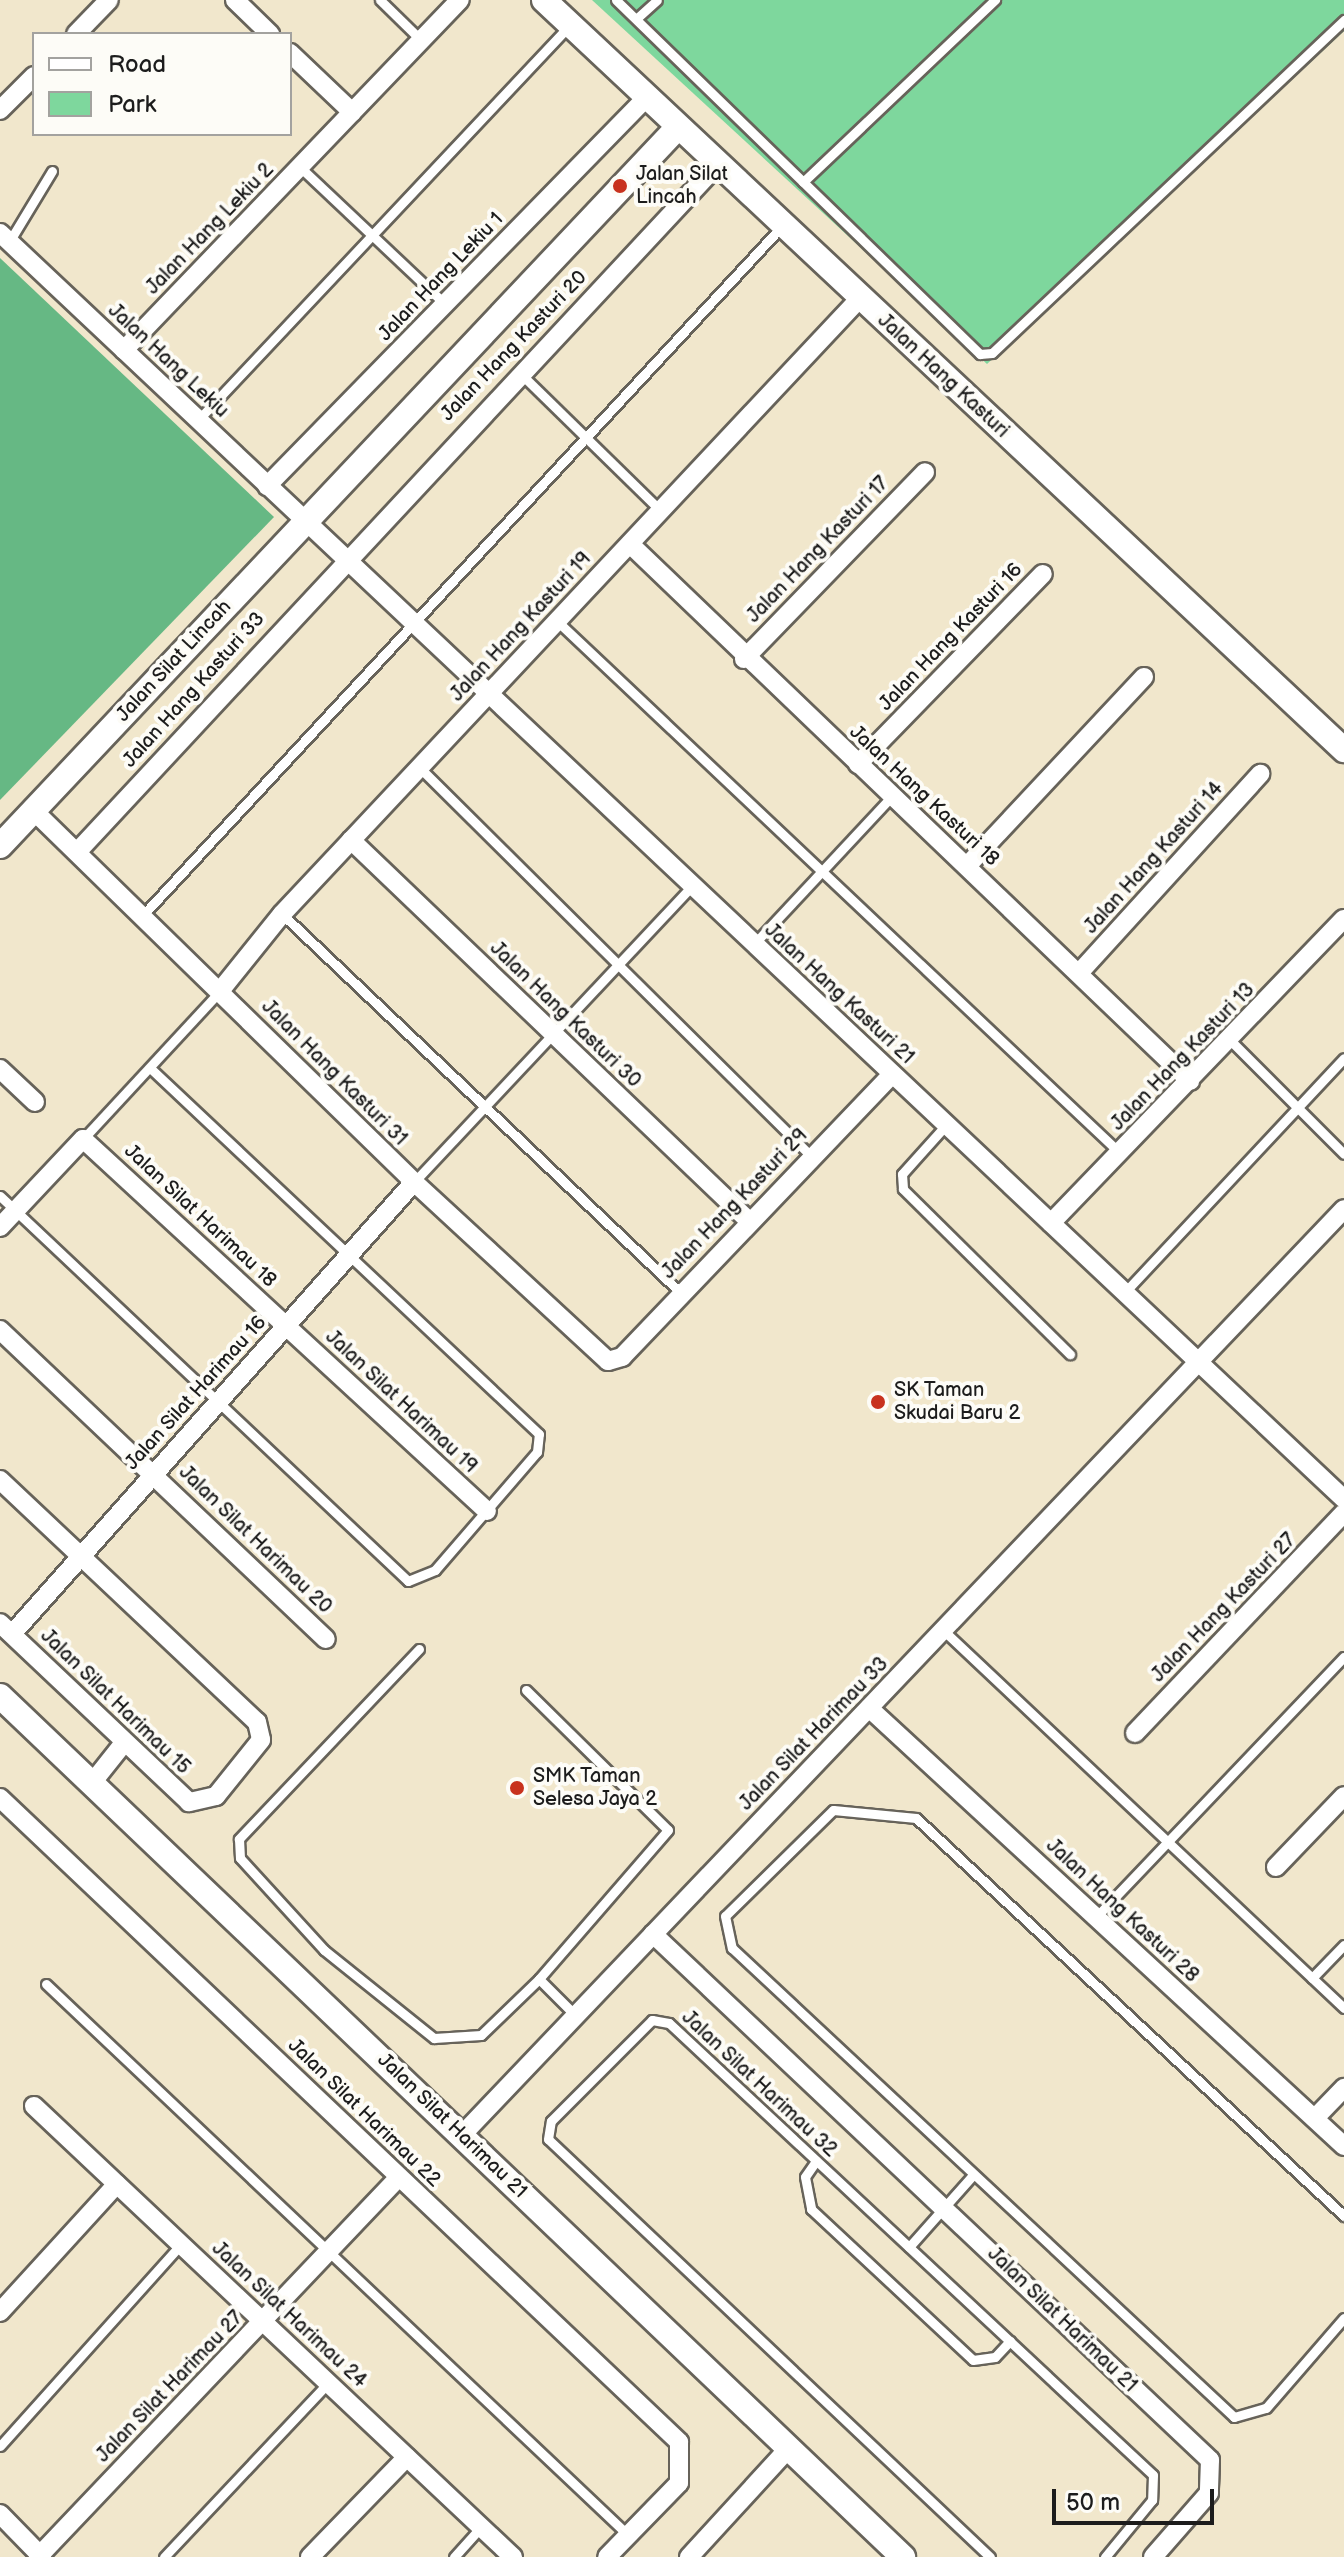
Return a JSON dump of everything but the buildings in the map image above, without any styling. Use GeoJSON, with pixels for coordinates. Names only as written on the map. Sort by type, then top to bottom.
{"type":"FeatureCollection","features":[{"type":"Feature","properties":{"kind":"street"},"geometry":{"type":"LineString","coordinates":[[78,32],[109,0]]}},
{"type":"Feature","properties":{"kind":"street"},"geometry":{"type":"LineString","coordinates":[[235,0],[268,32]]}},
{"type":"Feature","properties":{"kind":"street","name":"Jalan Hang Lekiu 2"},"geometry":{"type":"LineString","coordinates":[[124,350],[460,0]]}},
{"type":"Feature","properties":{"kind":"street","name":"Jalan Hang Kasturi"},"geometry":{"type":"LineString","coordinates":[[544,0],[677,128],[1344,750]]}},
{"type":"Feature","properties":{"kind":"street"},"geometry":{"type":"LineString","coordinates":[[292,55],[352,112]]}},
{"type":"Feature","properties":{"kind":"street"},"geometry":{"type":"LineString","coordinates":[[0,110],[32,78]]}},
{"type":"Feature","properties":{"kind":"street","name":"Jalan Hang Lekiu 1"},"geometry":{"type":"LineString","coordinates":[[267,486],[646,98]]}},
{"type":"Feature","properties":{"kind":"street","name":"Jalan Silat Lincah"},"geometry":{"type":"LineString","coordinates":[[0,846],[677,128]]}},
{"type":"Feature","properties":{"kind":"street","name":"Jalan Hang Kasturi 20"},"geometry":{"type":"LineString","coordinates":[[343,558],[717,165]]}},
{"type":"Feature","properties":{"kind":"street","name":"Jalan Hang Lekiu"},"geometry":{"type":"LineString","coordinates":[[5,237],[305,522]]}},
{"type":"Feature","properties":{"kind":"street","name":"Jalan Hang Kasturi 19"},"geometry":{"type":"LineString","coordinates":[[220,991],[282,914],[860,298]]}},
{"type":"Feature","properties":{"kind":"street","name":"Jalan Hang Kasturi 17"},"geometry":{"type":"LineString","coordinates":[[744,659],[925,472]]}},
{"type":"Feature","properties":{"kind":"street","name":"Jalan Hang Kasturi 21"},"geometry":{"type":"LineString","coordinates":[[305,522],[1344,1499]]}},
{"type":"Feature","properties":{"kind":"street","name":"Jalan Hang Kasturi 18"},"geometry":{"type":"LineString","coordinates":[[630,544],[744,659],[1080,972],[1190,1081]]}},
{"type":"Feature","properties":{"kind":"street","name":"Jalan Hang Kasturi 33"},"geometry":{"type":"LineString","coordinates":[[78,851],[343,558]]}},
{"type":"Feature","properties":{"kind":"street","name":"Jalan Hang Kasturi 16"},"geometry":{"type":"LineString","coordinates":[[858,764],[1043,574]]}},
{"type":"Feature","properties":{"kind":"street"},"geometry":{"type":"LineString","coordinates":[[967,866],[1144,677]]}},
{"type":"Feature","properties":{"kind":"street","name":"Jalan Hang Kasturi 14"},"geometry":{"type":"LineString","coordinates":[[1080,972],[1260,774]]}},
{"type":"Feature","properties":{"kind":"street","name":"Jalan Hang Kasturi 31"},"geometry":{"type":"LineString","coordinates":[[34,811],[414,1182],[608,1361]]}},
{"type":"Feature","properties":{"kind":"street","name":"Jalan Hang Kasturi 30"},"geometry":{"type":"LineString","coordinates":[[351,840],[748,1220]]}},
{"type":"Feature","properties":{"kind":"street","name":"Jalan Hang Kasturi 13"},"geometry":{"type":"LineString","coordinates":[[1051,1223],[1344,919]]}},
{"type":"Feature","properties":{"kind":"street"},"geometry":{"type":"LineString","coordinates":[[0,1069],[35,1102]]}},
{"type":"Feature","properties":{"kind":"street","name":"Jalan Hang Kasturi 29"},"geometry":{"type":"LineString","coordinates":[[608,1361],[622,1357],[748,1220],[892,1074]]}},
{"type":"Feature","properties":{"kind":"street"},"geometry":{"type":"LineString","coordinates":[[0,1227],[83,1139]]}},
{"type":"Feature","properties":{"kind":"street","name":"Jalan Silat Harimau 18"},"geometry":{"type":"LineString","coordinates":[[83,1139],[286,1326]]}},
{"type":"Feature","properties":{"kind":"street","name":"Jalan Silat Harimau 16"},"geometry":{"type":"LineString","coordinates":[[6,1628],[79,1556],[414,1182]]}},
{"type":"Feature","properties":{"kind":"street","name":"Jalan Silat Harimau 33"},"geometry":{"type":"LineString","coordinates":[[461,2136],[1344,1209]]}},
{"type":"Feature","properties":{"kind":"street","name":"Jalan Silat Harimau 19"},"geometry":{"type":"LineString","coordinates":[[286,1326],[487,1511]]}},
{"type":"Feature","properties":{"kind":"street","name":"Jalan Silat Harimau 20"},"geometry":{"type":"LineString","coordinates":[[0,1330],[326,1639]]}},
{"type":"Feature","properties":{"kind":"street"},"geometry":{"type":"LineString","coordinates":[[0,1480],[79,1556]]}},
{"type":"Feature","properties":{"kind":"street","name":"Jalan Hang Kasturi 27"},"geometry":{"type":"LineString","coordinates":[[1135,1733],[1344,1513]]}},
{"type":"Feature","properties":{"kind":"street","name":"Jalan Silat Harimau 15"},"geometry":{"type":"LineString","coordinates":[[6,1628],[123,1744],[189,1802],[203,1804],[258,1746],[261,1728],[79,1556]]}},
{"type":"Feature","properties":{"kind":"street","name":"Jalan Silat Harimau 21"},"geometry":{"type":"LineString","coordinates":[[0,1696],[903,2557]]}},
{"type":"Feature","properties":{"kind":"street","name":"Jalan Hang Kasturi 28"},"geometry":{"type":"LineString","coordinates":[[869,1708],[1344,2146]]}},
{"type":"Feature","properties":{"kind":"street"},"geometry":{"type":"LineString","coordinates":[[92,1783],[123,1744]]}},
{"type":"Feature","properties":{"kind":"street"},"geometry":{"type":"LineString","coordinates":[[1276,1867],[1344,1796]]}},
{"type":"Feature","properties":{"kind":"street","name":"Jalan Silat Harimau 22"},"geometry":{"type":"LineString","coordinates":[[0,1798],[679,2442],[684,2467],[679,2483],[627,2534]]}},
{"type":"Feature","properties":{"kind":"street","name":"Jalan Silat Harimau 21"},"geometry":{"type":"LineString","coordinates":[[653,1934],[1210,2460],[1209,2493],[1153,2557]]}},
{"type":"Feature","properties":{"kind":"street"},"geometry":{"type":"LineString","coordinates":[[1315,2118],[1344,2088]]}},
{"type":"Feature","properties":{"kind":"street","name":"Jalan Silat Harimau 24"},"geometry":{"type":"LineString","coordinates":[[34,2106],[513,2557]]}},
{"type":"Feature","properties":{"kind":"street","name":"Jalan Silat Harimau 27"},"geometry":{"type":"LineString","coordinates":[[40,2556],[399,2177]]}},
{"type":"Feature","properties":{"kind":"street"},"geometry":{"type":"LineString","coordinates":[[0,2312],[117,2184]]}},
{"type":"Feature","properties":{"kind":"street"},"geometry":{"type":"LineString","coordinates":[[689,2557],[789,2448]]}},
{"type":"Feature","properties":{"kind":"street"},"geometry":{"type":"LineString","coordinates":[[310,2557],[407,2457]]}},
{"type":"Feature","properties":{"kind":"street"},"geometry":{"type":"LineString","coordinates":[[0,2514],[40,2556]]}},
{"type":"Feature","properties":{"kind":"street"},"geometry":{"type":"LineString","coordinates":[[607,2557],[627,2534]]}},
{"type":"Feature","properties":{"kind":"lane"},"geometry":{"type":"LineString","coordinates":[[380,0],[421,40]]}},
{"type":"Feature","properties":{"kind":"lane"},"geometry":{"type":"LineString","coordinates":[[616,0],[980,354],[992,353],[1344,20]]}},
{"type":"Feature","properties":{"kind":"lane"},"geometry":{"type":"LineString","coordinates":[[636,19],[657,0]]}},
{"type":"Feature","properties":{"kind":"lane"},"geometry":{"type":"LineString","coordinates":[[803,182],[995,0]]}},
{"type":"Feature","properties":{"kind":"lane"},"geometry":{"type":"LineString","coordinates":[[198,420],[369,231],[570,25]]}},
{"type":"Feature","properties":{"kind":"lane"},"geometry":{"type":"LineString","coordinates":[[300,167],[445,304]]}},
{"type":"Feature","properties":{"kind":"lane"},"geometry":{"type":"LineString","coordinates":[[5,237],[52,171]]}},
{"type":"Feature","properties":{"kind":"lane"},"geometry":{"type":"LineString","coordinates":[[142,916],[782,226]]}},
{"type":"Feature","properties":{"kind":"lane"},"geometry":{"type":"LineString","coordinates":[[519,373],[589,436],[661,511]]}},
{"type":"Feature","properties":{"kind":"lane"},"geometry":{"type":"LineString","coordinates":[[557,621],[1120,1153]]}},
{"type":"Feature","properties":{"kind":"lane"},"geometry":{"type":"LineString","coordinates":[[420,768],[615,969],[811,1156]]}},
{"type":"Feature","properties":{"kind":"lane"},"geometry":{"type":"LineString","coordinates":[[754,944],[892,796]]}},
{"type":"Feature","properties":{"kind":"lane"},"geometry":{"type":"LineString","coordinates":[[414,1182],[692,886]]}},
{"type":"Feature","properties":{"kind":"lane"},"geometry":{"type":"LineString","coordinates":[[282,914],[480,1109],[681,1293]]}},
{"type":"Feature","properties":{"kind":"lane"},"geometry":{"type":"LineString","coordinates":[[83,1139],[220,991]]}},
{"type":"Feature","properties":{"kind":"lane"},"geometry":{"type":"LineString","coordinates":[[1230,1040],[1344,1154]]}},
{"type":"Feature","properties":{"kind":"lane"},"geometry":{"type":"LineString","coordinates":[[1124,1292],[1344,1058]]}},
{"type":"Feature","properties":{"kind":"lane"},"geometry":{"type":"LineString","coordinates":[[0,1196],[408,1581],[435,1570],[537,1452],[539,1434],[150,1068]]}},
{"type":"Feature","properties":{"kind":"lane"},"geometry":{"type":"LineString","coordinates":[[946,1125],[902,1174],[903,1189],[1070,1354]]}},
{"type":"Feature","properties":{"kind":"lane"},"geometry":{"type":"LineString","coordinates":[[943,1630],[1344,2008]]}},
{"type":"Feature","properties":{"kind":"lane"},"geometry":{"type":"LineString","coordinates":[[419,1649],[239,1839],[240,1858],[324,1950],[434,2038],[481,2035],[539,1979],[668,1830],[526,1690]]}},
{"type":"Feature","properties":{"kind":"lane"},"geometry":{"type":"LineString","coordinates":[[1096,1917],[1344,1657]]}},
{"type":"Feature","properties":{"kind":"lane"},"geometry":{"type":"LineString","coordinates":[[1344,2216],[925,1823],[833,1810],[725,1916],[732,1948],[972,2176],[1234,2417],[1266,2408],[1344,2318]]}},
{"type":"Feature","properties":{"kind":"lane"},"geometry":{"type":"LineString","coordinates":[[1312,1978],[1344,1945]]}},
{"type":"Feature","properties":{"kind":"lane"},"geometry":{"type":"LineString","coordinates":[[539,1979],[576,2016]]}},
{"type":"Feature","properties":{"kind":"lane"},"geometry":{"type":"LineString","coordinates":[[46,1984],[326,2254],[627,2534]]}},
{"type":"Feature","properties":{"kind":"lane","name":"Jalan Silat Harimau 32"},"geometry":{"type":"LineString","coordinates":[[990,2557],[547,2133],[598,2070],[658,2019],[816,2161],[1153,2475],[1158,2486],[1152,2500],[1105,2557]]}},
{"type":"Feature","properties":{"kind":"lane"},"geometry":{"type":"LineString","coordinates":[[816,2161],[804,2186],[811,2209],[973,2360],[995,2357],[1010,2341]]}},
{"type":"Feature","properties":{"kind":"lane"},"geometry":{"type":"LineString","coordinates":[[909,2247],[972,2176]]}},
{"type":"Feature","properties":{"kind":"lane"},"geometry":{"type":"LineString","coordinates":[[0,2446],[181,2244]]}},
{"type":"Feature","properties":{"kind":"lane"},"geometry":{"type":"LineString","coordinates":[[164,2557],[328,2383]]}},
{"type":"Feature","properties":{"kind":"lane"},"geometry":{"type":"LineString","coordinates":[[454,2557],[481,2527]]}},
{"type":"Feature","properties":{"kind":"green space"},"geometry":{"type":"Polygon","coordinates":[[[592,0],[1344,0],[1344,31],[987,364],[592,0]]]}},
{"type":"Feature","properties":{"kind":"green space"},"geometry":{"type":"Polygon","coordinates":[[[0,258],[274,517],[0,800],[0,258]]]}},
{"type":"Feature","properties":{"kind":"place","name":"Jalan Silat Lincah"},"geometry":{"type":"Point","coordinates":[620,186]}},
{"type":"Feature","properties":{"kind":"place","name":"SK Taman Skudai Baru 2"},"geometry":{"type":"Point","coordinates":[878,1402]}},
{"type":"Feature","properties":{"kind":"place","name":"SMK Taman Selesa Jaya 2"},"geometry":{"type":"Point","coordinates":[517,1788]}}]}
